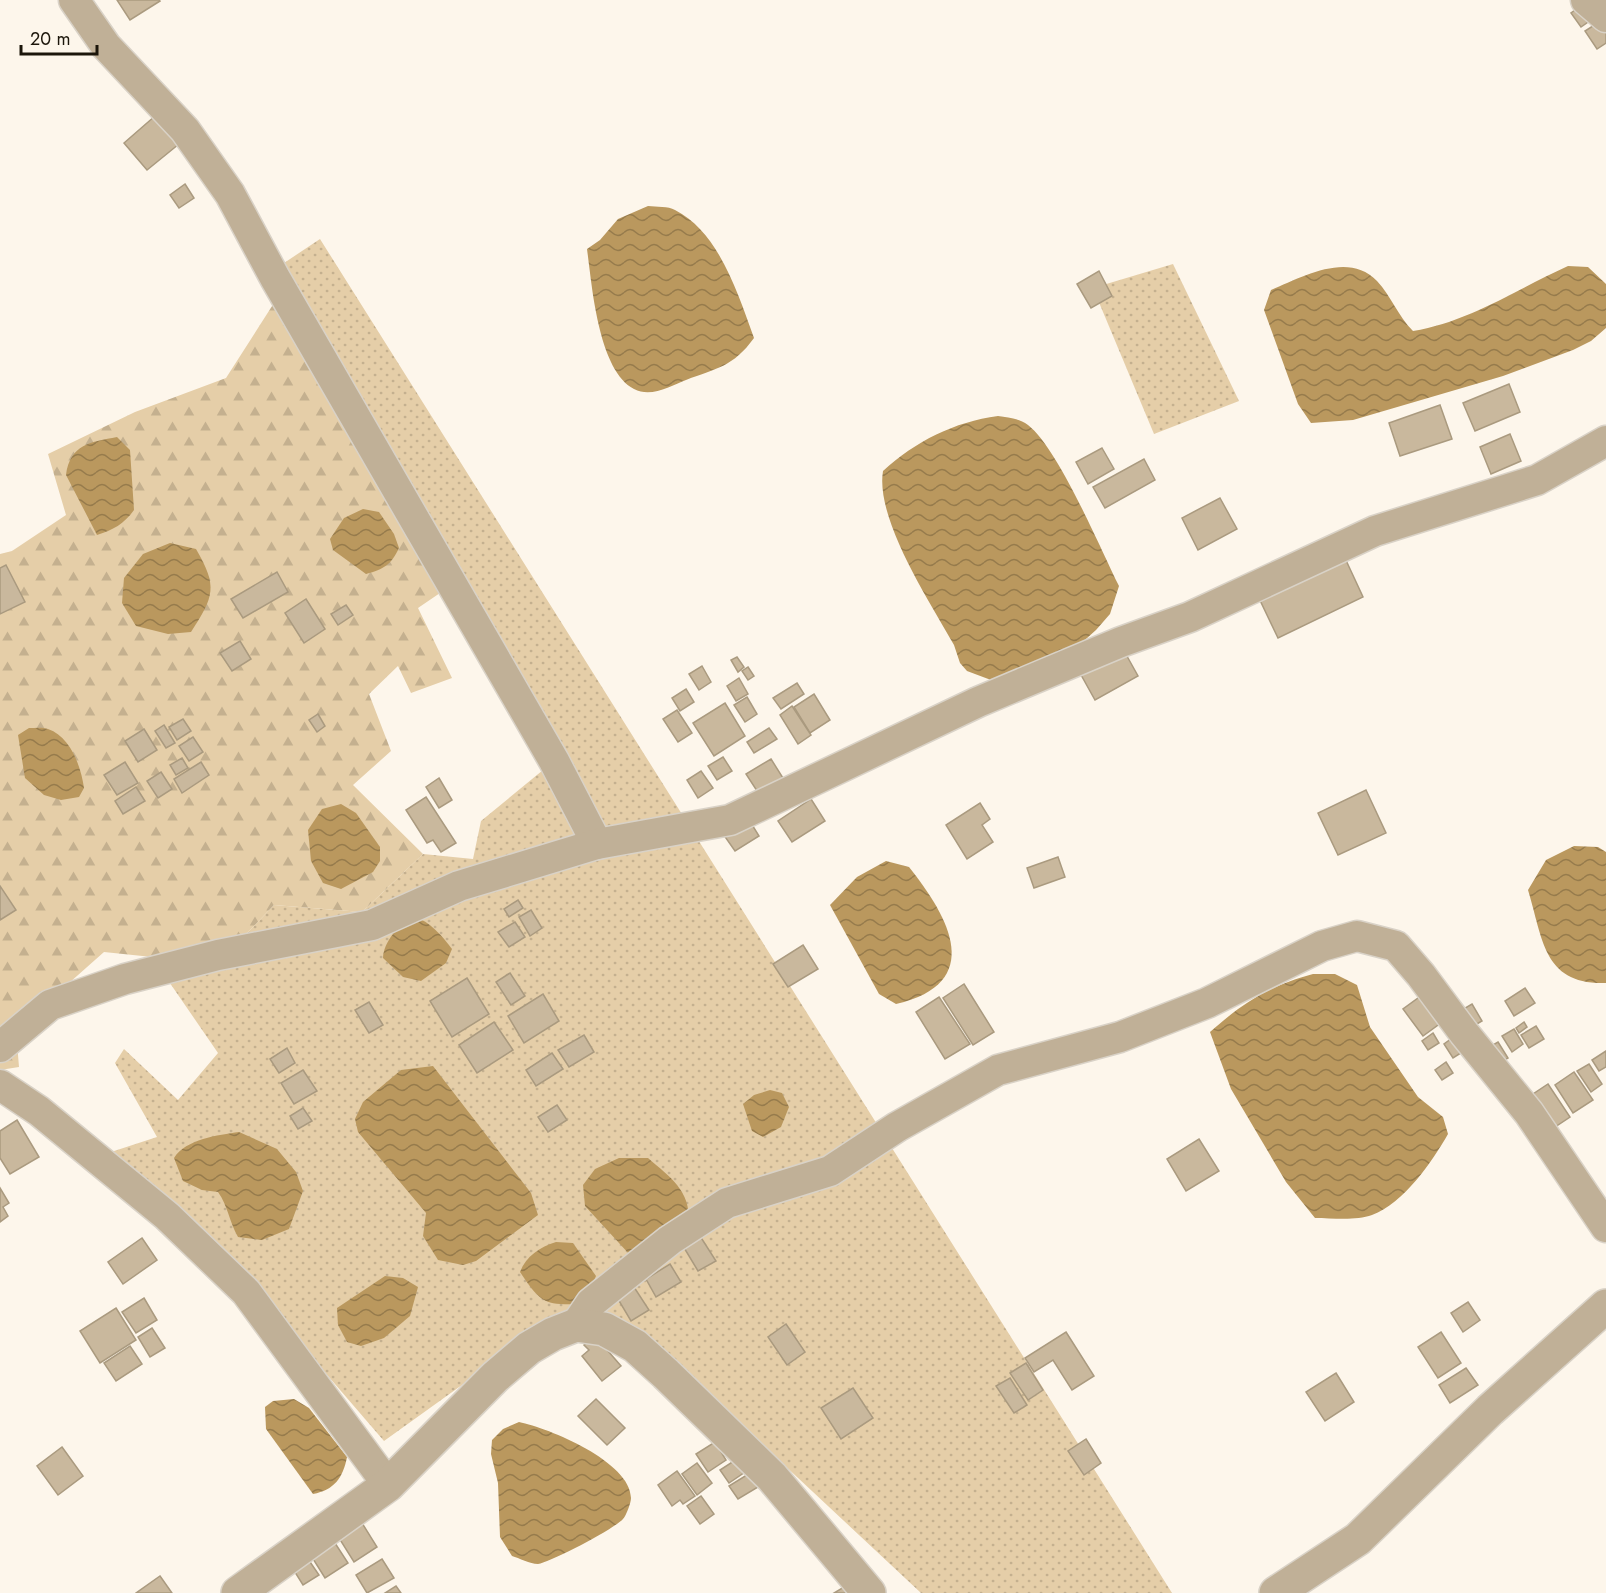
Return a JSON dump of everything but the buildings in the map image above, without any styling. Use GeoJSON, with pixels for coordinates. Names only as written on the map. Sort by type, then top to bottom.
{"type":"FeatureCollection","features":[{"type":"Feature","properties":{"kind":"street"},"geometry":{"type":"LineString","coordinates":[[74,0],[106,46],[185,130],[230,194],[275,278],[548,751],[597,844]]}},
{"type":"Feature","properties":{"kind":"street"},"geometry":{"type":"LineString","coordinates":[[1586,0],[1606,17]]}},
{"type":"Feature","properties":{"kind":"street"},"geometry":{"type":"LineString","coordinates":[[0,1047],[50,1005],[125,979],[218,955],[372,925],[459,886],[597,844],[730,820],[978,702],[1121,642],[1190,617],[1375,531],[1537,480],[1606,441]]}},
{"type":"Feature","properties":{"kind":"street"},"geometry":{"type":"LineString","coordinates":[[576,1325],[591,1303],[670,1240],[727,1203],[830,1171],[897,1127],[998,1070],[1120,1037],[1207,1003],[1322,946],[1357,936],[1396,946],[1421,975],[1464,1033],[1529,1113],[1606,1227]]}},
{"type":"Feature","properties":{"kind":"street"},"geometry":{"type":"LineString","coordinates":[[0,1085],[39,1111],[167,1216],[246,1292],[388,1485]]}},
{"type":"Feature","properties":{"kind":"street"},"geometry":{"type":"LineString","coordinates":[[1276,1593],[1358,1539],[1490,1410],[1606,1306]]}},
{"type":"Feature","properties":{"kind":"street"},"geometry":{"type":"LineString","coordinates":[[238,1593],[388,1485],[495,1377],[529,1348],[553,1334],[576,1325],[604,1329],[635,1346],[772,1477],[869,1593]]}},
{"type":"Feature","properties":{"kind":"green space"},"geometry":{"type":"Polygon","coordinates":[[[320,239],[1172,1593],[921,1593],[751,1434],[613,1320],[551,1321],[384,1441],[266,1304],[108,1153],[157,1137],[115,1063],[124,1049],[178,1100],[218,1053],[152,957],[232,949],[274,905],[362,912],[423,854],[473,859],[481,821],[554,761],[281,265],[320,239]]]}},
{"type":"Feature","properties":{"kind":"green space"},"geometry":{"type":"Polygon","coordinates":[[[1173,264],[1239,401],[1154,434],[1093,288],[1173,264]]]}},
{"type":"Feature","properties":{"kind":"green space"},"geometry":{"type":"Polygon","coordinates":[[[274,303],[440,593],[418,608],[452,678],[411,693],[398,666],[369,694],[391,751],[353,785],[423,854],[362,912],[274,905],[232,949],[152,957],[104,952],[16,1030],[19,1067],[0,1070],[0,554],[12,551],[66,515],[48,454],[135,412],[226,378],[274,303]]]}},
{"type":"Feature","properties":{"kind":"water"},"geometry":{"type":"Polygon","coordinates":[[[648,206],[675,210],[704,233],[734,284],[754,338],[739,355],[724,365],[654,392],[634,389],[622,379],[612,364],[599,325],[587,249],[600,240],[618,219],[648,206]]]}},
{"type":"Feature","properties":{"kind":"water"},"geometry":{"type":"Polygon","coordinates":[[[1568,266],[1588,267],[1606,284],[1606,328],[1591,341],[1503,376],[1353,420],[1311,423],[1298,404],[1264,310],[1271,290],[1325,269],[1353,268],[1365,272],[1377,281],[1413,331],[1434,327],[1473,313],[1568,266]]]}},
{"type":"Feature","properties":{"kind":"water"},"geometry":{"type":"Polygon","coordinates":[[[998,416],[1025,423],[1040,437],[1065,476],[1119,586],[1110,614],[1067,656],[1033,670],[991,680],[967,671],[960,663],[954,645],[906,560],[887,512],[883,490],[883,471],[936,434],[966,423],[998,416]]]}},
{"type":"Feature","properties":{"kind":"water"},"geometry":{"type":"Polygon","coordinates":[[[117,437],[130,450],[134,510],[118,526],[97,535],[66,475],[68,465],[72,457],[83,446],[117,437]]]}},
{"type":"Feature","properties":{"kind":"water"},"geometry":{"type":"Polygon","coordinates":[[[363,509],[379,512],[394,534],[399,548],[393,559],[386,565],[366,574],[333,550],[330,539],[344,518],[363,509]]]}},
{"type":"Feature","properties":{"kind":"water"},"geometry":{"type":"Polygon","coordinates":[[[170,543],[196,549],[208,573],[210,591],[208,600],[191,632],[168,634],[136,626],[122,603],[124,578],[143,554],[170,543]]]}},
{"type":"Feature","properties":{"kind":"water"},"geometry":{"type":"Polygon","coordinates":[[[29,728],[48,729],[56,733],[69,746],[83,780],[84,788],[79,797],[61,800],[44,795],[25,778],[18,735],[29,728]]]}},
{"type":"Feature","properties":{"kind":"water"},"geometry":{"type":"Polygon","coordinates":[[[341,804],[356,813],[380,847],[380,861],[373,872],[341,889],[323,883],[311,861],[308,830],[322,809],[341,804]]]}},
{"type":"Feature","properties":{"kind":"water"},"geometry":{"type":"Polygon","coordinates":[[[1574,846],[1598,847],[1606,852],[1606,983],[1585,982],[1569,976],[1558,967],[1549,956],[1543,941],[1528,890],[1546,860],[1574,846]]]}},
{"type":"Feature","properties":{"kind":"water"},"geometry":{"type":"Polygon","coordinates":[[[886,861],[909,867],[924,886],[946,927],[951,946],[950,965],[942,981],[924,994],[896,1004],[879,994],[830,905],[857,877],[886,861]]]}},
{"type":"Feature","properties":{"kind":"water"},"geometry":{"type":"Polygon","coordinates":[[[414,917],[430,925],[452,949],[446,963],[421,981],[403,977],[383,958],[386,946],[393,934],[414,917]]]}},
{"type":"Feature","properties":{"kind":"water"},"geometry":{"type":"Polygon","coordinates":[[[1313,974],[1335,974],[1357,985],[1370,1027],[1418,1097],[1443,1117],[1448,1134],[1434,1157],[1406,1191],[1384,1209],[1366,1217],[1315,1218],[1286,1182],[1231,1089],[1210,1032],[1258,996],[1283,984],[1313,974]]]}},
{"type":"Feature","properties":{"kind":"water"},"geometry":{"type":"Polygon","coordinates":[[[433,1066],[531,1193],[538,1215],[476,1261],[463,1265],[438,1260],[423,1236],[426,1213],[358,1132],[355,1119],[363,1102],[401,1070],[433,1066]]]}},
{"type":"Feature","properties":{"kind":"water"},"geometry":{"type":"Polygon","coordinates":[[[770,1090],[782,1093],[789,1107],[781,1127],[763,1137],[752,1131],[743,1104],[754,1095],[770,1090]]]}},
{"type":"Feature","properties":{"kind":"water"},"geometry":{"type":"Polygon","coordinates":[[[239,1132],[277,1149],[296,1172],[303,1191],[289,1229],[262,1240],[238,1237],[218,1192],[202,1190],[183,1181],[174,1158],[186,1146],[194,1142],[239,1132]]]}},
{"type":"Feature","properties":{"kind":"water"},"geometry":{"type":"Polygon","coordinates":[[[619,1158],[648,1158],[678,1186],[683,1193],[688,1211],[689,1222],[630,1255],[585,1206],[583,1185],[595,1169],[619,1158]]]}},
{"type":"Feature","properties":{"kind":"water"},"geometry":{"type":"Polygon","coordinates":[[[556,1242],[573,1243],[596,1276],[584,1304],[561,1304],[546,1301],[534,1291],[520,1272],[534,1253],[556,1242]]]}},
{"type":"Feature","properties":{"kind":"water"},"geometry":{"type":"Polygon","coordinates":[[[385,1276],[403,1278],[418,1287],[410,1316],[384,1338],[361,1346],[347,1342],[338,1325],[337,1308],[385,1276]]]}},
{"type":"Feature","properties":{"kind":"water"},"geometry":{"type":"Polygon","coordinates":[[[294,1399],[309,1408],[347,1457],[343,1471],[336,1482],[327,1489],[313,1494],[266,1429],[265,1407],[273,1401],[294,1399]]]}},
{"type":"Feature","properties":{"kind":"water"},"geometry":{"type":"Polygon","coordinates":[[[519,1422],[568,1439],[603,1460],[618,1472],[627,1485],[631,1498],[626,1515],[617,1524],[568,1552],[538,1564],[512,1556],[500,1537],[498,1483],[491,1454],[492,1440],[503,1429],[519,1422]]]}}]}
